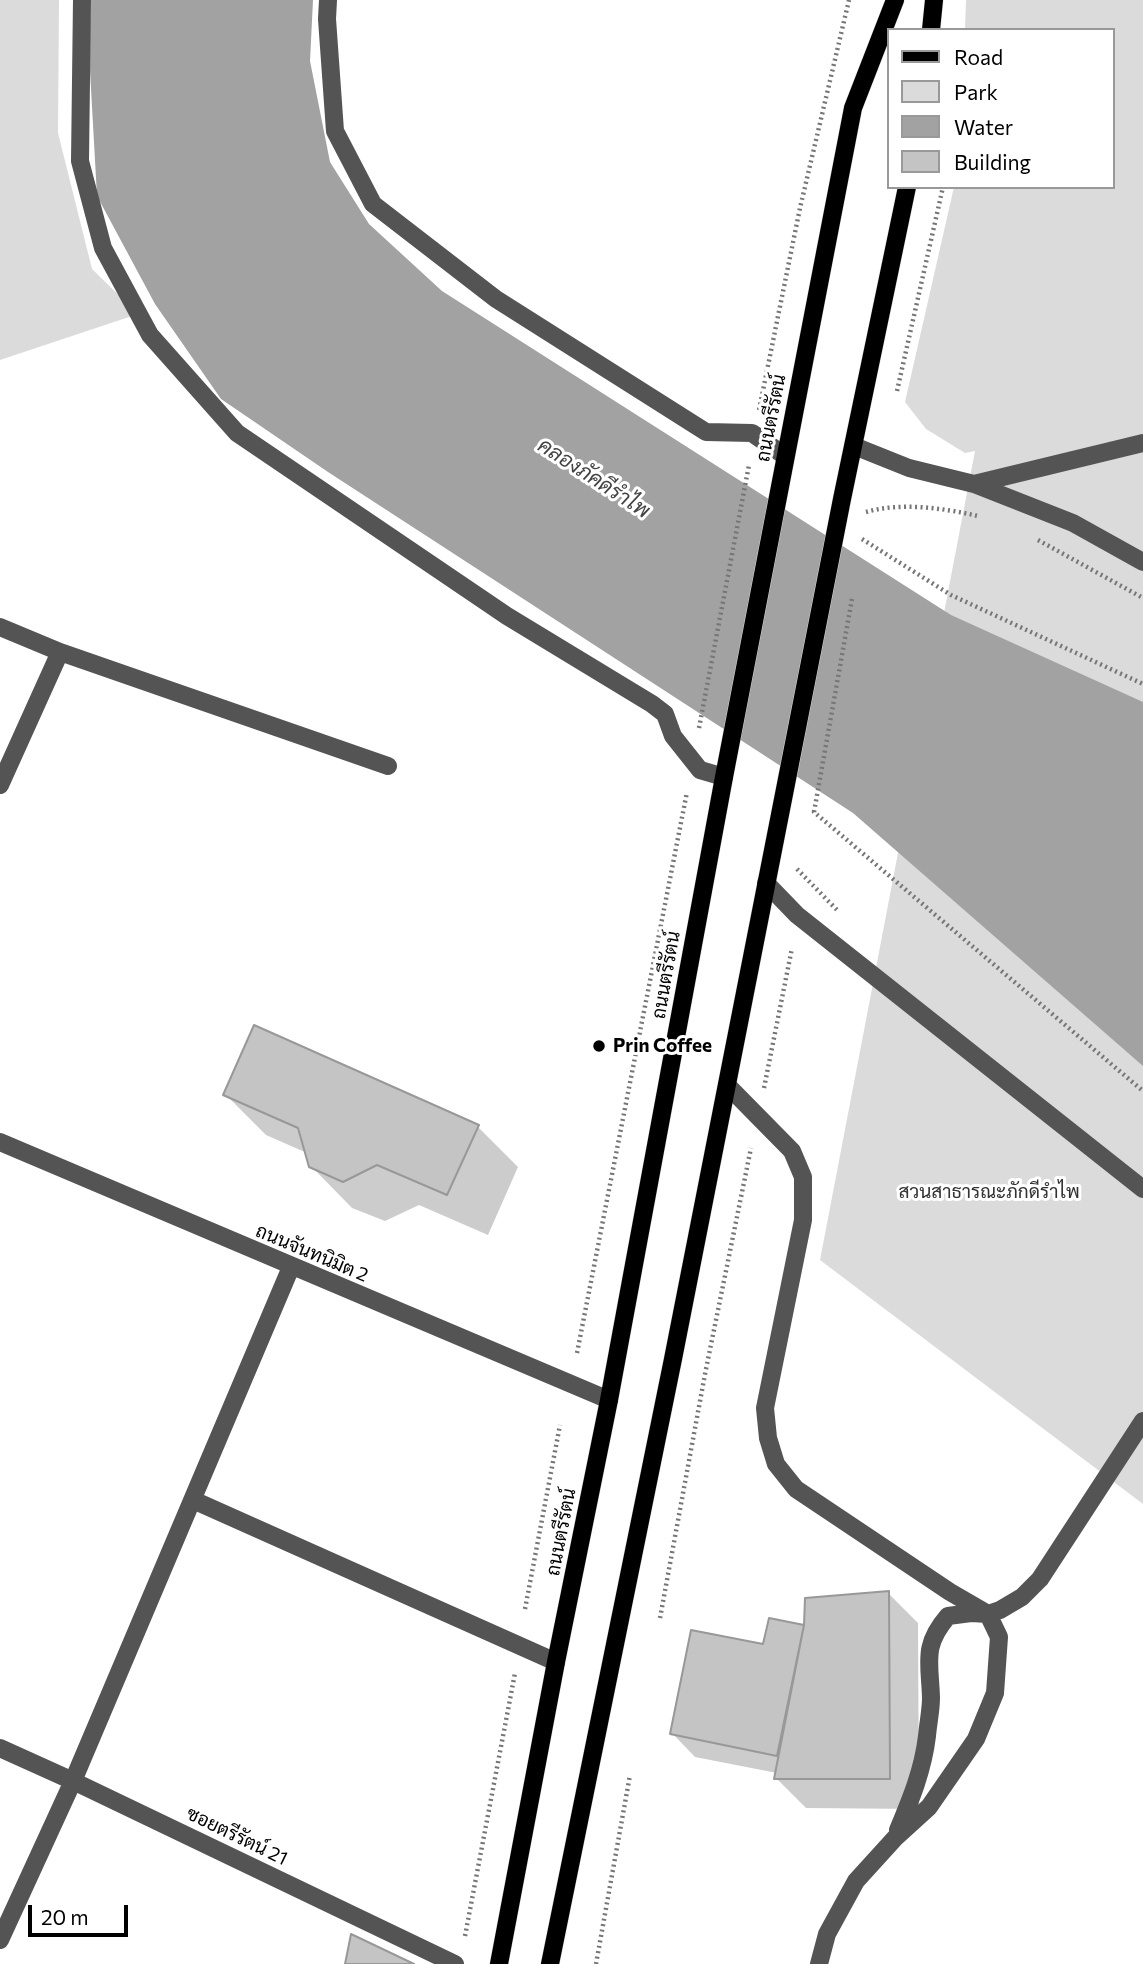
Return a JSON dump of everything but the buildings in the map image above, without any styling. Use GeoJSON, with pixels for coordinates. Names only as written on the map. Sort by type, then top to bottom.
{"type":"FeatureCollection","features":[{"type":"Feature","properties":{"kind":"main road","name":"ถนนตรีรัตน์"},"geometry":{"type":"LineString","coordinates":[[499,1964],[609,1400],[724,777],[853,108],[895,0]]}},
{"type":"Feature","properties":{"kind":"main road"},"geometry":{"type":"LineString","coordinates":[[931,28],[934,0]]}},
{"type":"Feature","properties":{"kind":"main road"},"geometry":{"type":"LineString","coordinates":[[550,1964],[842,499],[907,189]]}},
{"type":"Feature","properties":{"kind":"street"},"geometry":{"type":"LineString","coordinates":[[82,0],[80,161],[103,248],[150,335],[237,432],[507,616],[652,704],[665,714],[673,736],[700,770],[724,777]]}},
{"type":"Feature","properties":{"kind":"street"},"geometry":{"type":"LineString","coordinates":[[328,0],[335,131],[373,204],[496,299],[706,432],[752,433],[785,456]]}},
{"type":"Feature","properties":{"kind":"street"},"geometry":{"type":"LineString","coordinates":[[974,484],[1143,443]]}},
{"type":"Feature","properties":{"kind":"street"},"geometry":{"type":"LineString","coordinates":[[855,446],[909,468],[974,484],[1073,523],[1143,562]]}},
{"type":"Feature","properties":{"kind":"street"},"geometry":{"type":"LineString","coordinates":[[0,627],[60,652],[388,766]]}},
{"type":"Feature","properties":{"kind":"street"},"geometry":{"type":"LineString","coordinates":[[0,785],[60,652]]}},
{"type":"Feature","properties":{"kind":"street"},"geometry":{"type":"LineString","coordinates":[[766,883],[797,915],[1143,1189]]}},
{"type":"Feature","properties":{"kind":"street"},"geometry":{"type":"LineString","coordinates":[[727,1085],[792,1151],[803,1177],[803,1220],[765,1408],[768,1438],[776,1464],[796,1489],[950,1592],[988,1614],[999,1637],[995,1693],[976,1739],[929,1807],[896,1837],[856,1881],[827,1934],[819,1964]]}},
{"type":"Feature","properties":{"kind":"street","name":"ถนนจันทนิมิต 2"},"geometry":{"type":"LineString","coordinates":[[0,1142],[609,1400]]}},
{"type":"Feature","properties":{"kind":"street"},"geometry":{"type":"LineString","coordinates":[[0,1940],[73,1781],[291,1267]]}},
{"type":"Feature","properties":{"kind":"street"},"geometry":{"type":"LineString","coordinates":[[896,1837],[917,1785],[926,1738],[930,1698],[928,1651],[935,1630],[948,1616],[988,1614],[1022,1597],[1040,1579],[1143,1421]]}},
{"type":"Feature","properties":{"kind":"street"},"geometry":{"type":"LineString","coordinates":[[193,1500],[556,1661]]}},
{"type":"Feature","properties":{"kind":"street","name":"ซอยตรีรัตน์ 21"},"geometry":{"type":"LineString","coordinates":[[0,1748],[455,1964]]}},
{"type":"Feature","properties":{"kind":"path"},"geometry":{"type":"LineString","coordinates":[[759,410],[800,208],[849,0]]}},
{"type":"Feature","properties":{"kind":"path"},"geometry":{"type":"LineString","coordinates":[[897,391],[943,189]]}},
{"type":"Feature","properties":{"kind":"path"},"geometry":{"type":"LineString","coordinates":[[698,736],[750,465]]}},
{"type":"Feature","properties":{"kind":"path"},"geometry":{"type":"LineString","coordinates":[[869,511],[914,508],[980,516]]}},
{"type":"Feature","properties":{"kind":"path"},"geometry":{"type":"LineString","coordinates":[[1028,534],[1143,598]]}},
{"type":"Feature","properties":{"kind":"path"},"geometry":{"type":"LineString","coordinates":[[860,551],[862,537],[950,595],[1143,684]]}},
{"type":"Feature","properties":{"kind":"path"},"geometry":{"type":"LineString","coordinates":[[853,592],[814,811],[1143,1091]]}},
{"type":"Feature","properties":{"kind":"path"},"geometry":{"type":"LineString","coordinates":[[577,1353],[688,788]]}},
{"type":"Feature","properties":{"kind":"path"},"geometry":{"type":"LineString","coordinates":[[762,1094],[792,948]]}},
{"type":"Feature","properties":{"kind":"path"},"geometry":{"type":"LineString","coordinates":[[660,1618],[705,1374],[751,1148]]}},
{"type":"Feature","properties":{"kind":"path"},"geometry":{"type":"LineString","coordinates":[[525,1609],[560,1425]]}},
{"type":"Feature","properties":{"kind":"path"},"geometry":{"type":"LineString","coordinates":[[465,1937],[515,1673]]}},
{"type":"Feature","properties":{"kind":"path"},"geometry":{"type":"LineString","coordinates":[[596,1964],[630,1775]]}},
{"type":"Feature","properties":{"kind":"green space"},"geometry":{"type":"Polygon","coordinates":[[[0,0],[59,0],[58,133],[92,269],[138,314],[0,360],[0,0]]]}},
{"type":"Feature","properties":{"kind":"green space","name":"สวนสาธารณะภักดีรำไพ"},"geometry":{"type":"Polygon","coordinates":[[[966,0],[1143,0],[1143,1504],[820,1260],[975,451],[965,453],[926,429],[905,402],[954,189],[1115,189],[1115,28],[965,28],[966,0]]]}},
{"type":"Feature","properties":{"kind":"water","name":"คลองภัคดีรำไพ"},"geometry":{"type":"Polygon","coordinates":[[[91,0],[313,0],[310,61],[330,162],[369,224],[442,291],[951,615],[1143,702],[1143,1066],[853,813],[328,472],[221,399],[155,304],[97,196],[89,53],[91,0]]]}},
{"type":"Feature","properties":{"kind":"place","name":"Prin Coffee"},"geometry":{"type":"Point","coordinates":[599,1046]}}]}
